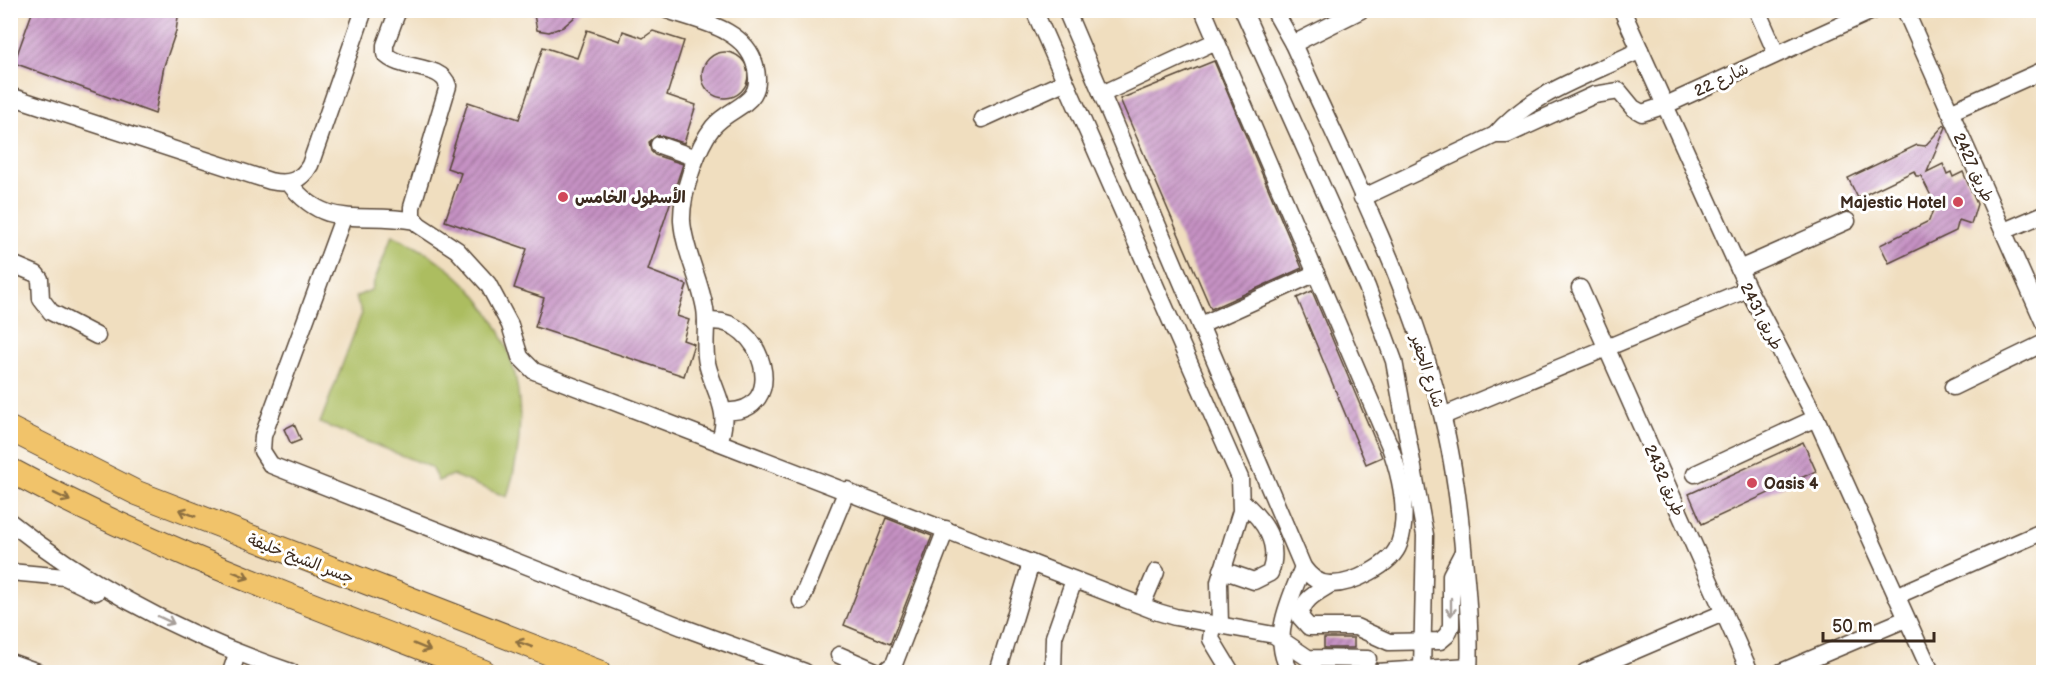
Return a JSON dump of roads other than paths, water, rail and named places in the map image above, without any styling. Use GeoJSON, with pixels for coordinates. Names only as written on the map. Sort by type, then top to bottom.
{"type":"FeatureCollection","features":[{"type":"Feature","properties":{"kind":"highway","name":"جسر الشيخ خليفة"},"geometry":{"type":"LineString","coordinates":[[10,429],[137,493],[598,672]]}},
{"type":"Feature","properties":{"kind":"highway"},"geometry":{"type":"LineString","coordinates":[[10,470],[133,531],[484,672]]}},
{"type":"Feature","properties":{"kind":"street"},"geometry":{"type":"LineString","coordinates":[[10,96],[270,181],[290,183],[306,173],[310,165],[364,10]]}},
{"type":"Feature","properties":{"kind":"street"},"geometry":{"type":"LineString","coordinates":[[398,10],[385,45],[385,54],[392,60],[440,75],[448,86],[412,207],[415,221]]}},
{"type":"Feature","properties":{"kind":"street"},"geometry":{"type":"LineString","coordinates":[[667,10],[732,34],[746,47],[755,64],[757,77],[751,98],[715,125],[696,158],[682,220],[702,297],[706,322],[704,345],[707,363],[724,411],[724,431],[719,441]]}},
{"type":"Feature","properties":{"kind":"street"},"geometry":{"type":"LineString","coordinates":[[1034,10],[1236,466],[1242,501],[1239,520],[1222,570],[1216,625],[1211,639],[1231,672]]}},
{"type":"Feature","properties":{"kind":"street"},"geometry":{"type":"LineString","coordinates":[[1066,10],[1303,567],[1315,580],[1331,584]]}},
{"type":"Feature","properties":{"kind":"street"},"geometry":{"type":"LineString","coordinates":[[290,183],[315,207],[343,218],[386,216],[415,221],[457,250],[488,284],[510,325],[520,357],[528,367],[1074,580],[1175,617],[1282,638],[1304,623],[1300,617],[1305,603],[1313,594],[1331,584],[1370,572],[1393,555],[1401,537],[1403,506],[1399,474],[1389,444],[1203,10]]}},
{"type":"Feature","properties":{"kind":"street"},"geometry":{"type":"LineString","coordinates":[[1243,10],[1367,287],[1394,361],[1425,535],[1422,669]]}},
{"type":"Feature","properties":{"kind":"street","name":"شارع الجفير"},"geometry":{"type":"LineString","coordinates":[[1274,10],[1293,44],[1362,198],[1414,325],[1443,416],[1459,505],[1470,625],[1469,669],[1372,668],[1308,658],[1294,651],[1282,638]]}},
{"type":"Feature","properties":{"kind":"street"},"geometry":{"type":"LineString","coordinates":[[1293,44],[1361,10]]}},
{"type":"Feature","properties":{"kind":"street","name":"طريق 2431"},"geometry":{"type":"LineString","coordinates":[[1622,10],[1748,289],[1816,418],[1931,672]]}},
{"type":"Feature","properties":{"kind":"street"},"geometry":{"type":"LineString","coordinates":[[1757,10],[1776,53]]}},
{"type":"Feature","properties":{"kind":"street","name":"شارع 22"},"geometry":{"type":"LineString","coordinates":[[1666,105],[1874,10]]}},
{"type":"Feature","properties":{"kind":"street","name":"طريق 2427"},"geometry":{"type":"LineString","coordinates":[[1905,10],[2043,323]]}},
{"type":"Feature","properties":{"kind":"street"},"geometry":{"type":"LineString","coordinates":[[1102,94],[1216,41]]}},
{"type":"Feature","properties":{"kind":"street"},"geometry":{"type":"LineString","coordinates":[[1362,198],[1495,135],[1509,118],[1539,98],[1640,50]]}},
{"type":"Feature","properties":{"kind":"street"},"geometry":{"type":"LineString","coordinates":[[1950,112],[2043,70]]}},
{"type":"Feature","properties":{"kind":"street"},"geometry":{"type":"LineString","coordinates":[[982,119],[1064,82]]}},
{"type":"Feature","properties":{"kind":"street"},"geometry":{"type":"LineString","coordinates":[[1495,135],[1507,135],[1594,95],[1613,90],[1624,94],[1637,111],[1642,112],[1666,105]]}},
{"type":"Feature","properties":{"kind":"street"},"geometry":{"type":"LineString","coordinates":[[659,145],[696,158]]}},
{"type":"Feature","properties":{"kind":"street"},"geometry":{"type":"LineString","coordinates":[[2004,231],[2043,214]]}},
{"type":"Feature","properties":{"kind":"street"},"geometry":{"type":"LineString","coordinates":[[343,218],[263,436],[262,451],[271,465],[682,627],[805,672]]}},
{"type":"Feature","properties":{"kind":"street"},"geometry":{"type":"LineString","coordinates":[[1739,269],[1848,221]]}},
{"type":"Feature","properties":{"kind":"street"},"geometry":{"type":"LineString","coordinates":[[10,263],[36,274],[40,279],[41,299],[51,312],[97,336]]}},
{"type":"Feature","properties":{"kind":"street"},"geometry":{"type":"LineString","coordinates":[[1200,325],[1316,273]]}},
{"type":"Feature","properties":{"kind":"street","name":"طريق 2432"},"geometry":{"type":"LineString","coordinates":[[1580,288],[1750,672]]}},
{"type":"Feature","properties":{"kind":"street"},"geometry":{"type":"LineString","coordinates":[[1443,416],[1748,289]]}},
{"type":"Feature","properties":{"kind":"street"},"geometry":{"type":"LineString","coordinates":[[706,322],[717,320],[739,328],[755,350],[764,380],[762,391],[756,401],[747,408],[736,412],[724,411]]}},
{"type":"Feature","properties":{"kind":"street"},"geometry":{"type":"LineString","coordinates":[[1953,387],[2043,344]]}},
{"type":"Feature","properties":{"kind":"street"},"geometry":{"type":"LineString","coordinates":[[1695,474],[1816,418]]}},
{"type":"Feature","properties":{"kind":"street"},"geometry":{"type":"LineString","coordinates":[[801,601],[847,490]]}},
{"type":"Feature","properties":{"kind":"street"},"geometry":{"type":"LineString","coordinates":[[1222,570],[1254,582],[1270,573],[1273,564],[1274,554],[1269,533],[1257,515],[1242,501]]}},
{"type":"Feature","properties":{"kind":"street"},"geometry":{"type":"LineString","coordinates":[[10,522],[39,545],[137,607]]}},
{"type":"Feature","properties":{"kind":"street"},"geometry":{"type":"LineString","coordinates":[[884,672],[894,664],[946,529]]}},
{"type":"Feature","properties":{"kind":"street"},"geometry":{"type":"LineString","coordinates":[[1896,596],[2043,531]]}},
{"type":"Feature","properties":{"kind":"street","name":"شارع الجفير"},"geometry":{"type":"LineString","coordinates":[[1304,623],[1316,628],[1356,627],[1389,642],[1440,641],[1447,635],[1451,626],[1451,575],[1463,552]]}},
{"type":"Feature","properties":{"kind":"street"},"geometry":{"type":"LineString","coordinates":[[998,672],[1031,563]]}},
{"type":"Feature","properties":{"kind":"street"},"geometry":{"type":"LineString","coordinates":[[1291,672],[1286,664],[1282,638],[1285,610],[1303,567]]}},
{"type":"Feature","properties":{"kind":"street"},"geometry":{"type":"LineString","coordinates":[[10,572],[39,572],[65,577],[102,595],[137,607],[237,654],[291,672]]}},
{"type":"Feature","properties":{"kind":"street"},"geometry":{"type":"LineString","coordinates":[[1142,605],[1156,572]]}},
{"type":"Feature","properties":{"kind":"street"},"geometry":{"type":"LineString","coordinates":[[1053,672],[1054,637],[1074,580]]}},
{"type":"Feature","properties":{"kind":"street"},"geometry":{"type":"LineString","coordinates":[[1585,672],[1723,613]]}},
{"type":"Feature","properties":{"kind":"street"},"geometry":{"type":"LineString","coordinates":[[1781,672],[1906,619]]}},
{"type":"Feature","properties":{"kind":"street"},"geometry":{"type":"LineString","coordinates":[[1372,668],[1373,636]]}},
{"type":"Feature","properties":{"kind":"street"},"geometry":{"type":"LineString","coordinates":[[231,672],[237,654]]}},
{"type":"Feature","properties":{"kind":"street"},"geometry":{"type":"LineString","coordinates":[[839,655],[878,672]]}},
{"type":"Feature","properties":{"kind":"street"},"geometry":{"type":"LineString","coordinates":[[10,662],[38,672]]}},
{"type":"Feature","properties":{"kind":"place","name":"الأسطول الخامس"},"geometry":{"type":"Point","coordinates":[563,197]}},
{"type":"Feature","properties":{"kind":"place","name":"Majestic Hotel"},"geometry":{"type":"Point","coordinates":[1958,202]}},
{"type":"Feature","properties":{"kind":"place","name":"Oasis 4"},"geometry":{"type":"Point","coordinates":[1752,483]}}]}
